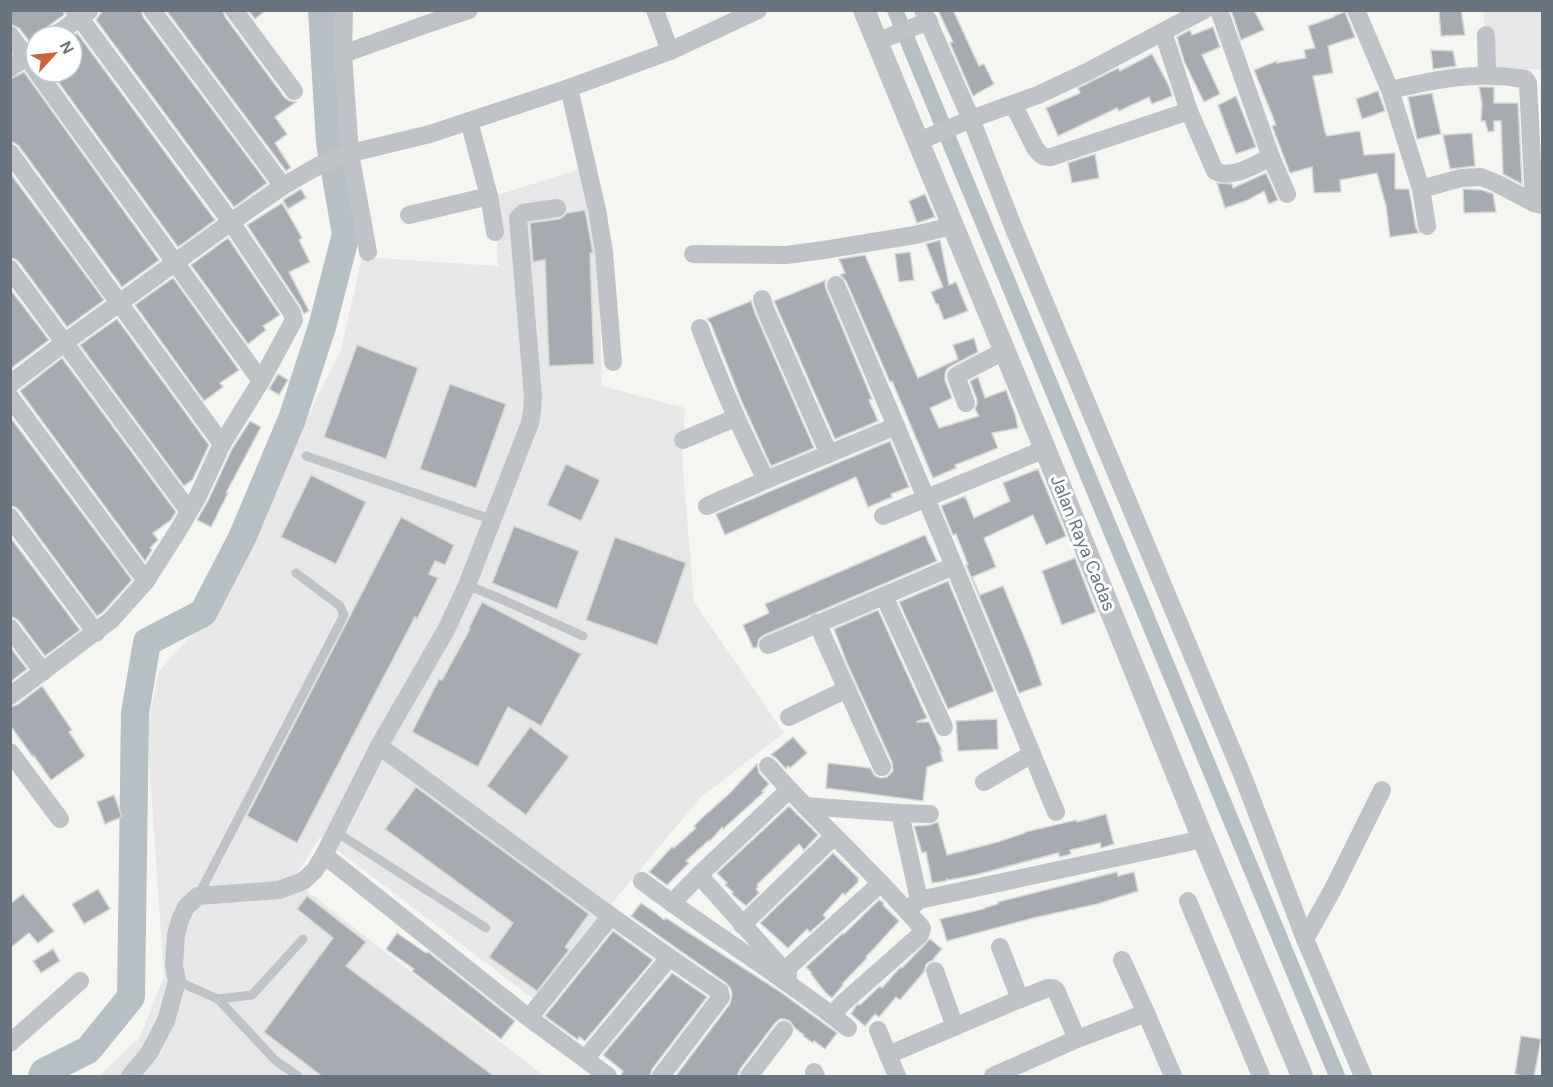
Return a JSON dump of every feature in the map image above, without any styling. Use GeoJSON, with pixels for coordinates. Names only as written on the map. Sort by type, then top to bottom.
{"type":"FeatureCollection","features":[{"type":"Feature","properties":{"kind":"street"},"geometry":{"type":"LineString","coordinates":[[152,10],[283,186]]}},
{"type":"Feature","properties":{"kind":"street"},"geometry":{"type":"LineString","coordinates":[[234,10],[294,91]]}},
{"type":"Feature","properties":{"kind":"street"},"geometry":{"type":"LineString","coordinates":[[344,10],[346,154],[368,252]]}},
{"type":"Feature","properties":{"kind":"street"},"geometry":{"type":"LineString","coordinates":[[343,54],[469,10]]}},
{"type":"Feature","properties":{"kind":"street"},"geometry":{"type":"LineString","coordinates":[[655,10],[670,51]]}},
{"type":"Feature","properties":{"kind":"street"},"geometry":{"type":"LineString","coordinates":[[10,384],[231,222],[283,186],[318,166],[346,154],[430,134],[570,88],[670,51],[758,10]]}},
{"type":"Feature","properties":{"kind":"street","name":"Jalan Raya Cadas"},"geometry":{"type":"LineString","coordinates":[[864,10],[879,41],[952,226],[1302,1077]]}},
{"type":"Feature","properties":{"kind":"street"},"geometry":{"type":"LineString","coordinates":[[920,141],[1038,95],[1204,10]]}},
{"type":"Feature","properties":{"kind":"street"},"geometry":{"type":"LineString","coordinates":[[1219,10],[1271,157],[1287,194]]}},
{"type":"Feature","properties":{"kind":"street"},"geometry":{"type":"LineString","coordinates":[[1356,10],[1390,90],[1421,189],[1427,226]]}},
{"type":"Feature","properties":{"kind":"street"},"geometry":{"type":"LineString","coordinates":[[10,696],[96,633],[119,612],[146,581],[198,496],[222,444],[261,381],[294,320],[231,222],[81,13],[68,24]]}},
{"type":"Feature","properties":{"kind":"street"},"geometry":{"type":"LineString","coordinates":[[879,41],[926,18],[1242,774],[1305,939],[1363,1077]]}},
{"type":"Feature","properties":{"kind":"street"},"geometry":{"type":"LineString","coordinates":[[1163,32],[1189,111],[1212,166],[1217,172],[1224,174],[1235,172],[1271,157]]}},
{"type":"Feature","properties":{"kind":"street"},"geometry":{"type":"LineString","coordinates":[[10,35],[24,51]]}},
{"type":"Feature","properties":{"kind":"street"},"geometry":{"type":"LineString","coordinates":[[1486,36],[1486,75]]}},
{"type":"Feature","properties":{"kind":"street"},"geometry":{"type":"LineString","coordinates":[[1390,90],[1456,76],[1486,75],[1525,79],[1528,83],[1538,204]]}},
{"type":"Feature","properties":{"kind":"street"},"geometry":{"type":"LineString","coordinates":[[50,84],[261,381]]}},
{"type":"Feature","properties":{"kind":"street"},"geometry":{"type":"LineString","coordinates":[[570,88],[604,252],[613,362]]}},
{"type":"Feature","properties":{"kind":"street"},"geometry":{"type":"LineString","coordinates":[[1013,104],[1035,148],[1046,157],[1189,111]]}},
{"type":"Feature","properties":{"kind":"street"},"geometry":{"type":"LineString","coordinates":[[469,121],[489,196],[495,232]]}},
{"type":"Feature","properties":{"kind":"street"},"geometry":{"type":"LineString","coordinates":[[10,153],[222,444]]}},
{"type":"Feature","properties":{"kind":"street"},"geometry":{"type":"LineString","coordinates":[[1421,189],[1461,178],[1481,177],[1538,204]]}},
{"type":"Feature","properties":{"kind":"street"},"geometry":{"type":"LineString","coordinates":[[409,215],[489,196]]}},
{"type":"Feature","properties":{"kind":"street"},"geometry":{"type":"LineString","coordinates":[[130,1077],[149,1053],[166,1021],[177,981],[174,964],[176,935],[186,907],[198,896],[279,890],[303,881],[315,870],[379,746],[446,630],[467,585],[530,423],[533,396],[518,218],[523,213],[557,208]]}},
{"type":"Feature","properties":{"kind":"street"},"geometry":{"type":"LineString","coordinates":[[693,254],[786,255],[915,235],[952,226]]}},
{"type":"Feature","properties":{"kind":"street"},"geometry":{"type":"LineString","coordinates":[[10,269],[189,511]]}},
{"type":"Feature","properties":{"kind":"street"},"geometry":{"type":"LineString","coordinates":[[836,285],[1056,812]]}},
{"type":"Feature","properties":{"kind":"street"},"geometry":{"type":"LineString","coordinates":[[762,299],[829,454]]}},
{"type":"Feature","properties":{"kind":"street"},"geometry":{"type":"LineString","coordinates":[[700,328],[735,418],[766,480]]}},
{"type":"Feature","properties":{"kind":"street"},"geometry":{"type":"LineString","coordinates":[[966,403],[957,376],[1004,351]]}},
{"type":"Feature","properties":{"kind":"street"},"geometry":{"type":"LineString","coordinates":[[10,397],[146,581]]}},
{"type":"Feature","properties":{"kind":"street"},"geometry":{"type":"LineString","coordinates":[[683,440],[735,418]]}},
{"type":"Feature","properties":{"kind":"street"},"geometry":{"type":"LineString","coordinates":[[707,506],[896,426]]}},
{"type":"Feature","properties":{"kind":"street"},"geometry":{"type":"LineString","coordinates":[[883,516],[1045,449]]}},
{"type":"Feature","properties":{"kind":"street"},"geometry":{"type":"LineString","coordinates":[[10,517],[96,633]]}},
{"type":"Feature","properties":{"kind":"street"},"geometry":{"type":"LineString","coordinates":[[768,645],[954,566]]}},
{"type":"Feature","properties":{"kind":"street"},"geometry":{"type":"LineString","coordinates":[[885,596],[944,727]]}},
{"type":"Feature","properties":{"kind":"street"},"geometry":{"type":"LineString","coordinates":[[817,623],[882,767]]}},
{"type":"Feature","properties":{"kind":"street"},"geometry":{"type":"LineString","coordinates":[[10,628],[43,672]]}},
{"type":"Feature","properties":{"kind":"street"},"geometry":{"type":"LineString","coordinates":[[789,717],[847,689]]}},
{"type":"Feature","properties":{"kind":"street"},"geometry":{"type":"LineString","coordinates":[[379,746],[610,917],[720,992],[722,996],[661,1077]]}},
{"type":"Feature","properties":{"kind":"street"},"geometry":{"type":"LineString","coordinates":[[10,752],[60,819]]}},
{"type":"Feature","properties":{"kind":"street"},"geometry":{"type":"LineString","coordinates":[[984,782],[1032,754]]}},
{"type":"Feature","properties":{"kind":"street"},"geometry":{"type":"LineString","coordinates":[[768,766],[881,883],[913,905],[1203,839]]}},
{"type":"Feature","properties":{"kind":"street"},"geometry":{"type":"LineString","coordinates":[[672,903],[789,790]]}},
{"type":"Feature","properties":{"kind":"street"},"geometry":{"type":"LineString","coordinates":[[1305,939],[1333,889],[1382,790]]}},
{"type":"Feature","properties":{"kind":"street"},"geometry":{"type":"LineString","coordinates":[[805,806],[930,814]]}},
{"type":"Feature","properties":{"kind":"street"},"geometry":{"type":"LineString","coordinates":[[831,1015],[920,935],[922,928],[913,905],[900,813]]}},
{"type":"Feature","properties":{"kind":"street"},"geometry":{"type":"LineString","coordinates":[[742,925],[834,836]]}},
{"type":"Feature","properties":{"kind":"street"},"geometry":{"type":"LineString","coordinates":[[324,855],[529,1018],[608,1077]]}},
{"type":"Feature","properties":{"kind":"street"},"geometry":{"type":"LineString","coordinates":[[699,875],[804,994]]}},
{"type":"Feature","properties":{"kind":"street"},"geometry":{"type":"LineString","coordinates":[[642,881],[804,994],[848,1028]]}},
{"type":"Feature","properties":{"kind":"street"},"geometry":{"type":"LineString","coordinates":[[784,971],[881,883]]}},
{"type":"Feature","properties":{"kind":"street"},"geometry":{"type":"LineString","coordinates":[[1188,902],[1261,1077]]}},
{"type":"Feature","properties":{"kind":"street"},"geometry":{"type":"LineString","coordinates":[[529,1018],[610,917]]}},
{"type":"Feature","properties":{"kind":"street"},"geometry":{"type":"LineString","coordinates":[[1000,947],[1020,999]]}},
{"type":"Feature","properties":{"kind":"street"},"geometry":{"type":"LineString","coordinates":[[585,1059],[669,958]]}},
{"type":"Feature","properties":{"kind":"street"},"geometry":{"type":"LineString","coordinates":[[1122,960],[1173,1077]]}},
{"type":"Feature","properties":{"kind":"street"},"geometry":{"type":"LineString","coordinates":[[935,971],[955,1027]]}},
{"type":"Feature","properties":{"kind":"street"},"geometry":{"type":"LineString","coordinates":[[10,1043],[80,981]]}},
{"type":"Feature","properties":{"kind":"street"},"geometry":{"type":"LineString","coordinates":[[888,1055],[1048,988],[1056,990],[1077,1039]]}},
{"type":"Feature","properties":{"kind":"street"},"geometry":{"type":"LineString","coordinates":[[993,1077],[1077,1039],[1146,1013]]}},
{"type":"Feature","properties":{"kind":"street"},"geometry":{"type":"LineString","coordinates":[[749,1077],[784,1030]]}},
{"type":"Feature","properties":{"kind":"street"},"geometry":{"type":"LineString","coordinates":[[878,1030],[897,1077]]}},
{"type":"Feature","properties":{"kind":"lane"},"geometry":{"type":"LineString","coordinates":[[306,456],[493,520]]}},
{"type":"Feature","properties":{"kind":"lane"},"geometry":{"type":"LineString","coordinates":[[198,896],[344,615],[340,606],[296,573]]}},
{"type":"Feature","properties":{"kind":"lane"},"geometry":{"type":"LineString","coordinates":[[467,585],[584,636]]}},
{"type":"Feature","properties":{"kind":"lane"},"geometry":{"type":"LineString","coordinates":[[336,832],[486,928]]}},
{"type":"Feature","properties":{"kind":"lane"},"geometry":{"type":"LineString","coordinates":[[218,999],[252,995],[303,939]]}},
{"type":"Feature","properties":{"kind":"lane"},"geometry":{"type":"LineString","coordinates":[[177,981],[218,999],[276,1061],[298,1077]]}},
{"type":"Feature","properties":{"kind":"shaded area"},"geometry":{"type":"Polygon","coordinates":[[[1483,11],[1542,11],[1542,69],[1492,72],[1483,11]]]}},
{"type":"Feature","properties":{"kind":"shaded area"},"geometry":{"type":"Polygon","coordinates":[[[580,169],[599,266],[602,386],[685,408],[682,457],[694,602],[784,733],[701,797],[535,1000],[320,837],[293,880],[544,1076],[99,1076],[140,1037],[164,977],[147,730],[159,671],[209,615],[341,350],[362,257],[498,266],[495,196],[580,169]]]}},
{"type":"Feature","properties":{"kind":"building"},"geometry":{"type":"Polygon","coordinates":[[[10,10],[63,10],[64,15],[51,24],[24,24],[24,34],[19,28],[10,24],[10,10]]]}},
{"type":"Feature","properties":{"kind":"building"},"geometry":{"type":"Polygon","coordinates":[[[104,10],[141,10],[143,17],[267,183],[234,207],[96,20],[104,10]]]}},
{"type":"Feature","properties":{"kind":"building"},"geometry":{"type":"Polygon","coordinates":[[[166,10],[223,10],[225,17],[285,98],[296,102],[275,117],[287,134],[275,143],[291,168],[286,171],[166,10]]]}},
{"type":"Feature","properties":{"kind":"building"},"geometry":{"type":"Polygon","coordinates":[[[248,10],[266,10],[255,19],[248,10]]]}},
{"type":"Feature","properties":{"kind":"building"},"geometry":{"type":"Polygon","coordinates":[[[938,10],[953,10],[979,66],[984,64],[994,84],[973,96],[950,43],[953,42],[938,10]]]}},
{"type":"Feature","properties":{"kind":"building"},"geometry":{"type":"Polygon","coordinates":[[[1231,10],[1254,10],[1264,30],[1241,40],[1231,10]]]}},
{"type":"Feature","properties":{"kind":"building"},"geometry":{"type":"Polygon","coordinates":[[[1439,10],[1461,10],[1465,35],[1441,36],[1439,10]]]}},
{"type":"Feature","properties":{"kind":"building"},"geometry":{"type":"Polygon","coordinates":[[[1345,12],[1355,37],[1328,46],[1333,73],[1313,76],[1325,132],[1327,136],[1360,131],[1364,155],[1395,153],[1395,189],[1409,189],[1416,228],[1419,233],[1390,237],[1386,206],[1377,173],[1340,180],[1341,192],[1314,193],[1312,167],[1290,173],[1272,126],[1276,125],[1254,70],[1277,61],[1277,63],[1306,58],[1304,50],[1315,48],[1308,26],[1345,12]]]}},
{"type":"Feature","properties":{"kind":"building"},"geometry":{"type":"Polygon","coordinates":[[[1213,27],[1220,47],[1202,55],[1220,94],[1204,102],[1184,61],[1177,37],[1190,30],[1192,35],[1213,27]]]}},
{"type":"Feature","properties":{"kind":"building"},"geometry":{"type":"Polygon","coordinates":[[[84,42],[215,220],[178,247],[60,84],[84,84],[84,42]]]}},
{"type":"Feature","properties":{"kind":"building"},"geometry":{"type":"Polygon","coordinates":[[[1431,50],[1453,51],[1456,66],[1433,69],[1431,50]]]}},
{"type":"Feature","properties":{"kind":"building"},"geometry":{"type":"Polygon","coordinates":[[[1152,54],[1172,96],[1152,104],[1149,97],[1119,111],[1117,108],[1058,136],[1046,108],[1080,93],[1078,88],[1118,68],[1120,71],[1152,54]]]}},
{"type":"Feature","properties":{"kind":"building"},"geometry":{"type":"Polygon","coordinates":[[[24,72],[24,84],[33,84],[159,260],[122,287],[19,146],[10,142],[10,79],[24,72]]]}},
{"type":"Feature","properties":{"kind":"building"},"geometry":{"type":"Polygon","coordinates":[[[1479,87],[1494,87],[1494,103],[1518,103],[1522,184],[1503,174],[1501,121],[1494,121],[1494,131],[1488,132],[1485,121],[1481,121],[1482,104],[1479,87]]]}},
{"type":"Feature","properties":{"kind":"building"},"geometry":{"type":"Polygon","coordinates":[[[1378,91],[1385,111],[1362,119],[1356,99],[1378,91]]]}},
{"type":"Feature","properties":{"kind":"building"},"geometry":{"type":"Polygon","coordinates":[[[1432,93],[1441,134],[1417,139],[1408,97],[1432,93]]]}},
{"type":"Feature","properties":{"kind":"building"},"geometry":{"type":"Polygon","coordinates":[[[1236,96],[1256,147],[1236,154],[1218,105],[1236,96]]]}},
{"type":"Feature","properties":{"kind":"building"},"geometry":{"type":"Polygon","coordinates":[[[1472,133],[1475,166],[1450,169],[1443,135],[1472,133]]]}},
{"type":"Feature","properties":{"kind":"building"},"geometry":{"type":"Polygon","coordinates":[[[1095,154],[1099,178],[1072,183],[1068,163],[1095,154]]]}},
{"type":"Feature","properties":{"kind":"building"},"geometry":{"type":"Polygon","coordinates":[[[10,173],[104,300],[67,327],[19,262],[10,258],[10,173]]]}},
{"type":"Feature","properties":{"kind":"building"},"geometry":{"type":"Polygon","coordinates":[[[1266,173],[1278,200],[1269,204],[1264,191],[1248,200],[1225,208],[1217,183],[1232,184],[1233,188],[1266,173]]]}},
{"type":"Feature","properties":{"kind":"building"},"geometry":{"type":"Polygon","coordinates":[[[301,189],[306,198],[288,209],[283,200],[301,189]]]}},
{"type":"Feature","properties":{"kind":"building"},"geometry":{"type":"Polygon","coordinates":[[[1463,189],[1482,190],[1493,194],[1496,212],[1464,213],[1463,189]]]}},
{"type":"Feature","properties":{"kind":"building"},"geometry":{"type":"Polygon","coordinates":[[[925,194],[935,217],[917,223],[909,201],[925,194]]]}},
{"type":"Feature","properties":{"kind":"building"},"geometry":{"type":"Polygon","coordinates":[[[282,203],[302,238],[299,240],[310,262],[289,272],[309,311],[304,314],[247,225],[282,203]]]}},
{"type":"Feature","properties":{"kind":"building"},"geometry":{"type":"Polygon","coordinates":[[[585,210],[593,253],[590,253],[594,364],[549,366],[545,260],[533,262],[530,223],[559,219],[567,213],[585,210]]]}},
{"type":"Feature","properties":{"kind":"building"},"geometry":{"type":"Polygon","coordinates":[[[228,238],[280,315],[263,326],[266,330],[248,344],[191,265],[228,238]]]}},
{"type":"Feature","properties":{"kind":"building"},"geometry":{"type":"Polygon","coordinates":[[[940,240],[949,285],[956,282],[968,311],[944,320],[931,292],[943,287],[926,244],[940,240]]]}},
{"type":"Feature","properties":{"kind":"building"},"geometry":{"type":"Polygon","coordinates":[[[910,252],[914,280],[899,282],[895,254],[910,252]]]}},
{"type":"Feature","properties":{"kind":"building"},"geometry":{"type":"Polygon","coordinates":[[[865,255],[918,378],[958,359],[953,345],[974,338],[978,352],[951,366],[945,374],[952,398],[930,408],[939,428],[979,416],[975,409],[977,400],[970,381],[978,377],[985,398],[1006,390],[1018,428],[992,433],[998,448],[955,465],[956,468],[933,478],[892,381],[890,382],[846,281],[840,275],[845,273],[839,259],[865,255]]]}},
{"type":"Feature","properties":{"kind":"building"},"geometry":{"type":"Polygon","coordinates":[[[173,278],[239,370],[220,383],[223,387],[204,401],[135,305],[173,278]]]}},
{"type":"Feature","properties":{"kind":"building"},"geometry":{"type":"Polygon","coordinates":[[[826,280],[826,289],[872,399],[869,400],[878,421],[835,439],[774,301],[826,280]]]}},
{"type":"Feature","properties":{"kind":"building"},"geometry":{"type":"Polygon","coordinates":[[[10,289],[49,340],[10,369],[10,289]]]}},
{"type":"Feature","properties":{"kind":"building"},"geometry":{"type":"Polygon","coordinates":[[[751,301],[814,448],[771,466],[707,319],[751,301]]]}},
{"type":"Feature","properties":{"kind":"building"},"geometry":{"type":"Polygon","coordinates":[[[117,319],[209,445],[193,479],[184,486],[80,345],[117,319]]]}},
{"type":"Feature","properties":{"kind":"building"},"geometry":{"type":"Polygon","coordinates":[[[357,345],[418,368],[386,459],[324,437],[357,345]]]}},
{"type":"Feature","properties":{"kind":"building"},"geometry":{"type":"Polygon","coordinates":[[[62,358],[176,512],[171,520],[153,533],[158,540],[150,548],[152,550],[145,561],[20,391],[62,358]]]}},
{"type":"Feature","properties":{"kind":"building"},"geometry":{"type":"Polygon","coordinates":[[[278,374],[288,380],[279,395],[269,389],[278,374]]]}},
{"type":"Feature","properties":{"kind":"building"},"geometry":{"type":"Polygon","coordinates":[[[450,384],[506,404],[476,488],[420,469],[450,384]]]}},
{"type":"Feature","properties":{"kind":"building"},"geometry":{"type":"Polygon","coordinates":[[[10,417],[132,580],[97,616],[19,510],[10,506],[10,417]]]}},
{"type":"Feature","properties":{"kind":"building"},"geometry":{"type":"Polygon","coordinates":[[[250,421],[261,427],[211,527],[197,520],[232,449],[250,421]]]}},
{"type":"Feature","properties":{"kind":"building"},"geometry":{"type":"Polygon","coordinates":[[[890,441],[909,487],[891,494],[892,497],[868,507],[856,477],[725,535],[716,514],[890,441]]]}},
{"type":"Feature","properties":{"kind":"building"},"geometry":{"type":"Polygon","coordinates":[[[566,464],[600,480],[581,521],[547,505],[566,464]]]}},
{"type":"Feature","properties":{"kind":"building"},"geometry":{"type":"Polygon","coordinates":[[[1038,469],[1066,536],[1046,545],[1033,515],[984,538],[996,567],[972,577],[980,595],[1003,586],[1030,651],[1042,685],[1019,693],[966,565],[968,565],[956,534],[953,535],[941,506],[965,496],[974,518],[1010,501],[1003,483],[1038,469]]]}},
{"type":"Feature","properties":{"kind":"building"},"geometry":{"type":"Polygon","coordinates":[[[311,475],[366,502],[336,564],[281,537],[311,475]]]}},
{"type":"Feature","properties":{"kind":"building"},"geometry":{"type":"Polygon","coordinates":[[[401,517],[454,545],[445,565],[435,561],[429,574],[438,578],[417,619],[415,617],[297,843],[247,816],[401,517]]]}},
{"type":"Feature","properties":{"kind":"building"},"geometry":{"type":"Polygon","coordinates":[[[514,526],[579,551],[557,609],[492,583],[514,526]]]}},
{"type":"Feature","properties":{"kind":"building"},"geometry":{"type":"Polygon","coordinates":[[[925,535],[937,561],[764,635],[759,639],[757,647],[753,648],[743,625],[769,613],[765,604],[925,535]]]}},
{"type":"Feature","properties":{"kind":"building"},"geometry":{"type":"Polygon","coordinates":[[[10,537],[80,630],[45,656],[19,621],[10,617],[10,537]]]}},
{"type":"Feature","properties":{"kind":"building"},"geometry":{"type":"Polygon","coordinates":[[[615,537],[686,563],[657,645],[586,620],[615,537]]]}},
{"type":"Feature","properties":{"kind":"building"},"geometry":{"type":"Polygon","coordinates":[[[1075,558],[1096,612],[1062,625],[1042,571],[1075,558]]]}},
{"type":"Feature","properties":{"kind":"building"},"geometry":{"type":"Polygon","coordinates":[[[948,581],[994,691],[948,709],[899,602],[948,581]]]}},
{"type":"Feature","properties":{"kind":"building"},"geometry":{"type":"Polygon","coordinates":[[[482,602],[581,654],[541,726],[508,707],[478,767],[412,732],[439,679],[442,680],[470,629],[482,602]]]}},
{"type":"Feature","properties":{"kind":"building"},"geometry":{"type":"Polygon","coordinates":[[[878,610],[927,718],[916,722],[929,722],[942,751],[940,751],[943,761],[927,767],[923,801],[826,788],[828,763],[870,768],[875,776],[880,778],[887,777],[893,771],[892,762],[834,629],[878,610]]]}},
{"type":"Feature","properties":{"kind":"building"},"geometry":{"type":"Polygon","coordinates":[[[10,647],[27,669],[10,682],[10,647]]]}},
{"type":"Feature","properties":{"kind":"building"},"geometry":{"type":"Polygon","coordinates":[[[42,686],[72,730],[69,732],[85,756],[51,780],[10,725],[10,707],[17,705],[42,686]]]}},
{"type":"Feature","properties":{"kind":"building"},"geometry":{"type":"Polygon","coordinates":[[[997,719],[998,749],[958,751],[956,721],[997,719]]]}},
{"type":"Feature","properties":{"kind":"building"},"geometry":{"type":"Polygon","coordinates":[[[530,727],[569,757],[526,815],[487,786],[530,727]]]}},
{"type":"Feature","properties":{"kind":"building"},"geometry":{"type":"Polygon","coordinates":[[[793,737],[807,753],[786,769],[771,755],[793,737]]]}},
{"type":"Feature","properties":{"kind":"building"},"geometry":{"type":"Polygon","coordinates":[[[757,764],[759,773],[769,784],[762,791],[764,792],[686,861],[689,863],[667,885],[649,872],[672,847],[674,848],[696,828],[694,826],[757,764]]]}},
{"type":"Feature","properties":{"kind":"building"},"geometry":{"type":"Polygon","coordinates":[[[416,787],[589,914],[565,947],[569,950],[537,991],[489,957],[513,923],[385,829],[416,787]]]}},
{"type":"Feature","properties":{"kind":"building"},"geometry":{"type":"Polygon","coordinates":[[[114,795],[122,817],[105,824],[97,802],[114,795]]]}},
{"type":"Feature","properties":{"kind":"building"},"geometry":{"type":"Polygon","coordinates":[[[789,806],[818,835],[804,850],[799,844],[757,885],[756,889],[759,893],[746,906],[732,894],[733,892],[725,885],[727,883],[717,873],[789,806]]]}},
{"type":"Feature","properties":{"kind":"building"},"geometry":{"type":"Polygon","coordinates":[[[1106,814],[1114,844],[1101,848],[1100,843],[1070,850],[1071,854],[1060,857],[1058,853],[975,875],[932,883],[926,852],[922,853],[914,826],[938,822],[947,855],[998,842],[1025,832],[1106,814]]]}},
{"type":"Feature","properties":{"kind":"building"},"geometry":{"type":"Polygon","coordinates":[[[833,853],[858,878],[858,882],[845,895],[843,893],[823,915],[826,918],[810,932],[807,929],[788,948],[760,923],[833,853]]]}},
{"type":"Feature","properties":{"kind":"building"},"geometry":{"type":"Polygon","coordinates":[[[1117,872],[1118,876],[1134,872],[1138,891],[1097,904],[947,941],[940,919],[1117,872]]]}},
{"type":"Feature","properties":{"kind":"building"},"geometry":{"type":"Polygon","coordinates":[[[98,889],[110,909],[84,924],[72,904],[98,889]]]}},
{"type":"Feature","properties":{"kind":"building"},"geometry":{"type":"Polygon","coordinates":[[[23,894],[54,931],[38,943],[29,933],[10,948],[10,904],[23,894]]]}},
{"type":"Feature","properties":{"kind":"building"},"geometry":{"type":"Polygon","coordinates":[[[307,896],[366,942],[346,966],[495,1077],[323,1077],[264,1032],[333,938],[297,909],[307,896]]]}},
{"type":"Feature","properties":{"kind":"building"},"geometry":{"type":"Polygon","coordinates":[[[879,900],[899,921],[832,998],[806,967],[879,900]]]}},
{"type":"Feature","properties":{"kind":"building"},"geometry":{"type":"Polygon","coordinates":[[[641,903],[664,920],[666,918],[779,991],[837,1033],[825,1049],[803,1036],[790,1021],[780,1019],[740,1069],[737,1077],[675,1077],[730,1004],[731,989],[726,983],[631,916],[641,903]]]}},
{"type":"Feature","properties":{"kind":"building"},"geometry":{"type":"Polygon","coordinates":[[[613,931],[653,960],[585,1041],[579,1037],[578,1040],[545,1016],[613,931]]]}},
{"type":"Feature","properties":{"kind":"building"},"geometry":{"type":"Polygon","coordinates":[[[397,933],[426,953],[428,952],[515,1021],[501,1039],[386,949],[397,933]]]}},
{"type":"Feature","properties":{"kind":"building"},"geometry":{"type":"Polygon","coordinates":[[[930,939],[942,949],[934,960],[926,964],[924,972],[900,1000],[896,997],[879,1017],[875,1014],[865,1026],[851,1014],[856,1006],[880,986],[882,988],[930,939]]]}},
{"type":"Feature","properties":{"kind":"building"},"geometry":{"type":"Polygon","coordinates":[[[53,949],[60,961],[41,973],[33,961],[53,949]]]}},
{"type":"Feature","properties":{"kind":"building"},"geometry":{"type":"Polygon","coordinates":[[[672,973],[707,997],[652,1069],[650,1077],[620,1077],[623,1071],[603,1055],[672,973]]]}},
{"type":"Feature","properties":{"kind":"building"},"geometry":{"type":"Polygon","coordinates":[[[1521,1036],[1541,1039],[1534,1077],[1515,1074],[1521,1036]]]}},
{"type":"Feature","properties":{"kind":"waterway"},"geometry":{"type":"LineString","coordinates":[[42,1076],[44,1072],[88,1050],[131,997],[135,713],[147,642],[203,613],[242,538],[292,419],[322,327],[346,234],[330,143],[322,10]]}},
{"type":"Feature","properties":{"kind":"waterway"},"geometry":{"type":"LineString","coordinates":[[895,10],[1337,1076]]}}]}
